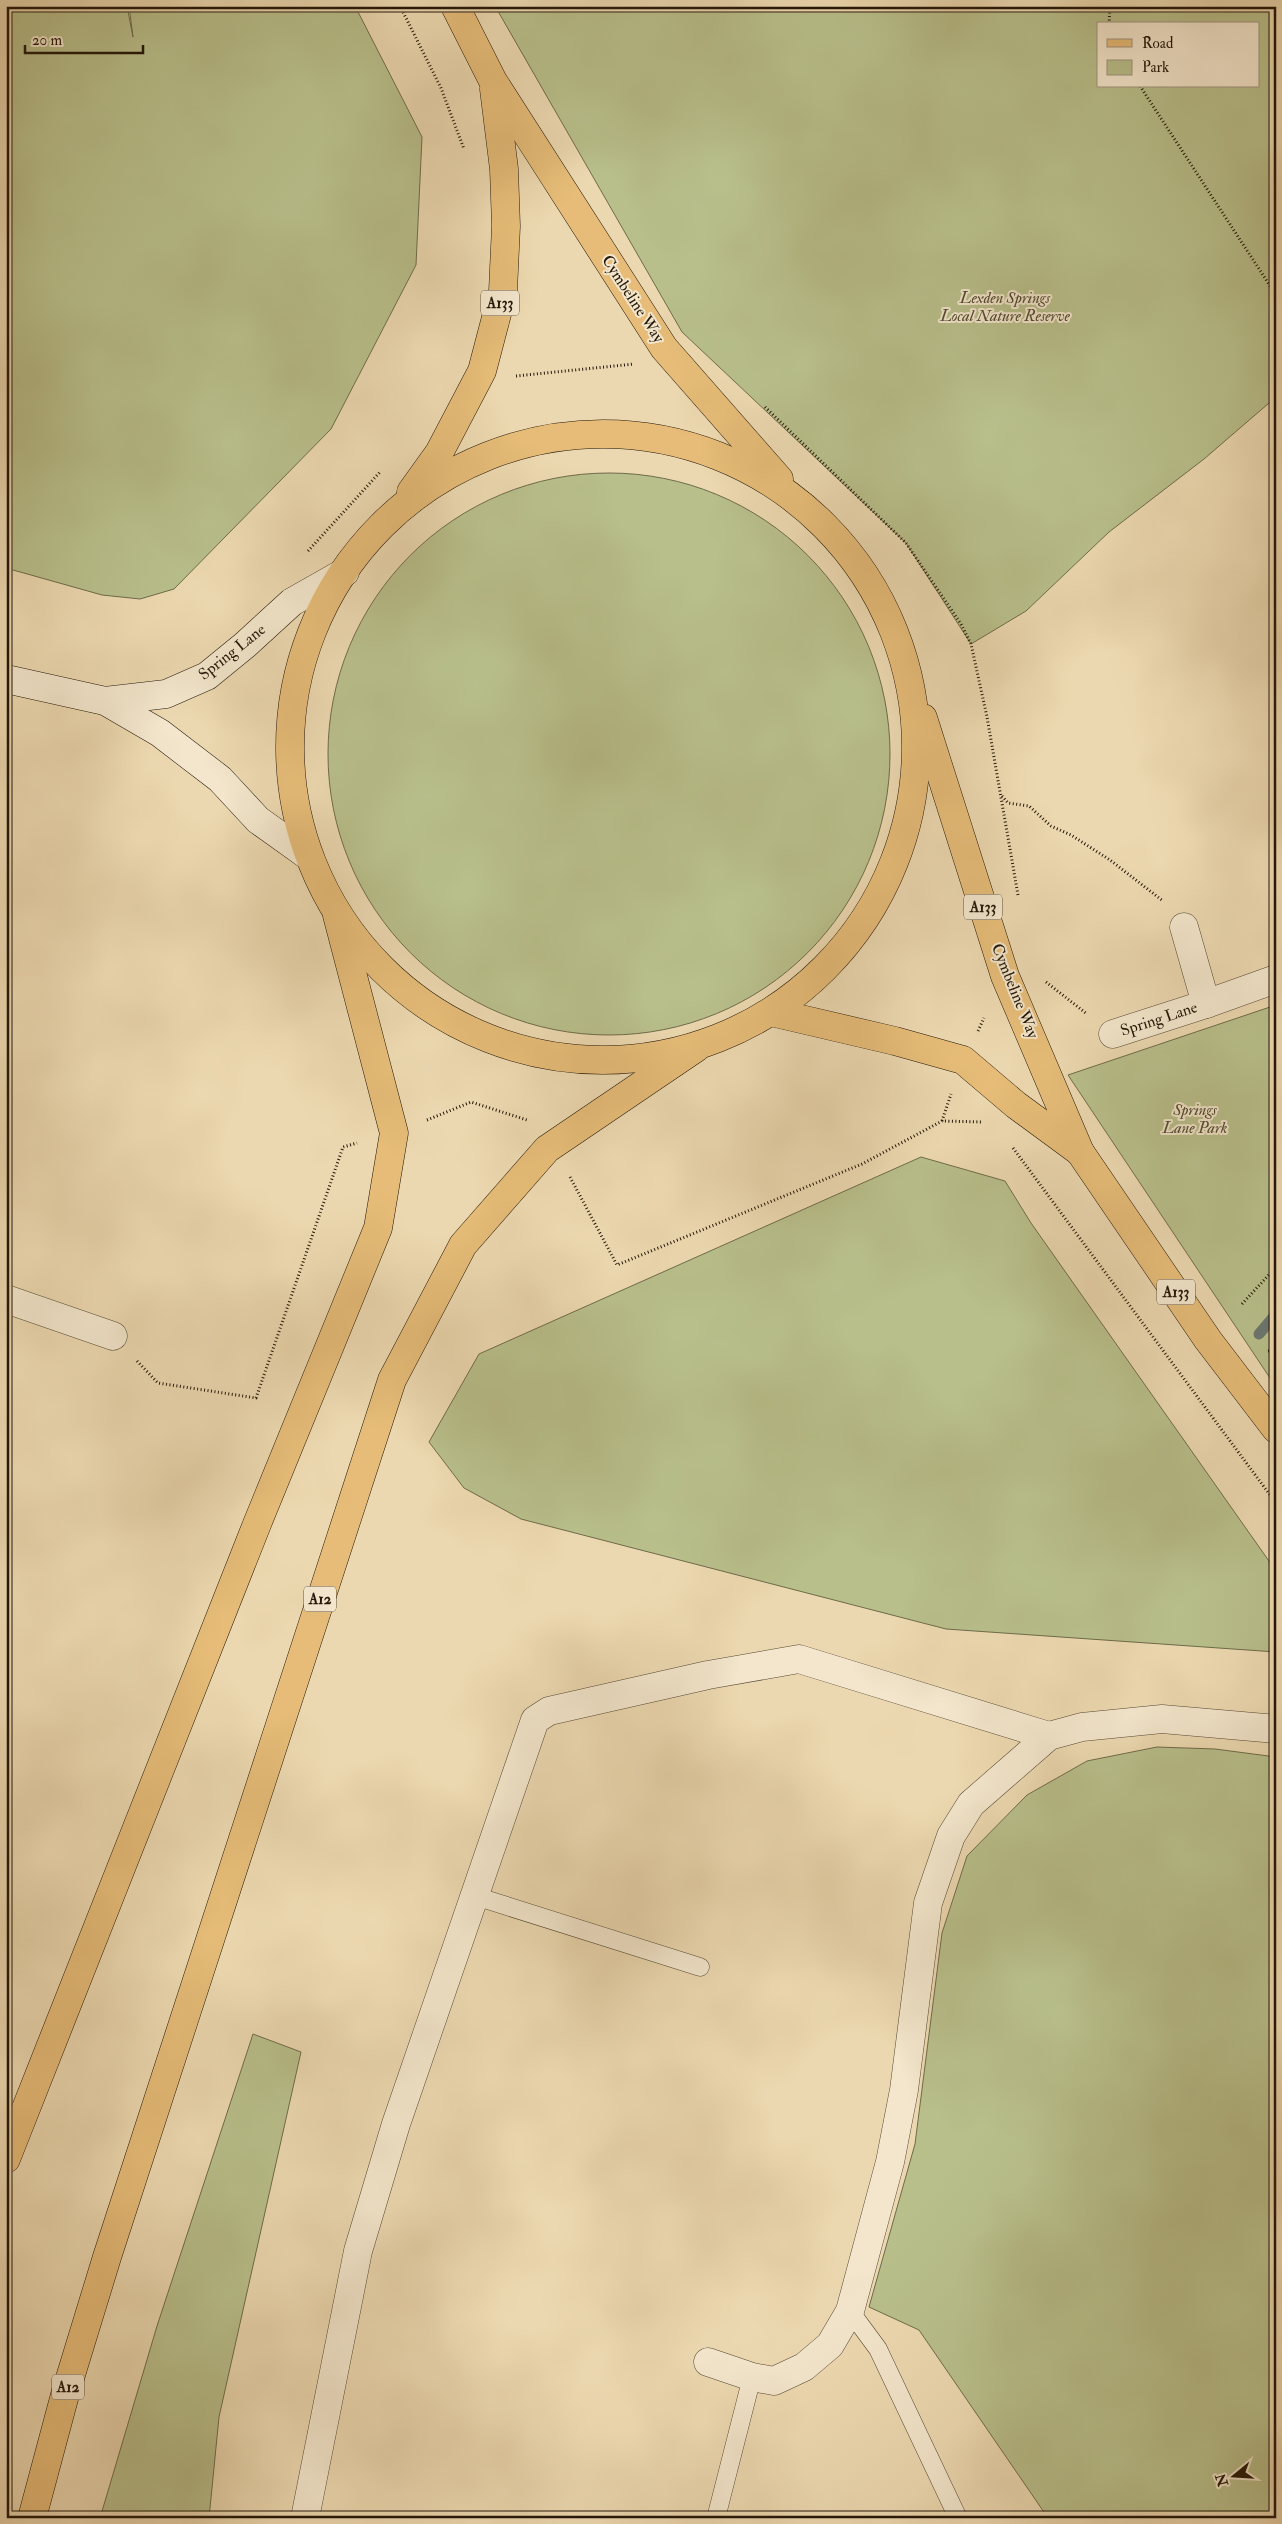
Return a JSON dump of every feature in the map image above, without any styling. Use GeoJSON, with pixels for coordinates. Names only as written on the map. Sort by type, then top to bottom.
{"type":"FeatureCollection","features":[{"type":"Feature","properties":{"kind":"main road","name":"Cymbeline Way"},"geometry":{"type":"LineString","coordinates":[[455,6],[493,81],[664,348],[797,499]]}},
{"type":"Feature","properties":{"kind":"main road","name":"Cymbeline Way"},"geometry":{"type":"LineString","coordinates":[[404,502],[438,453],[482,371],[503,291],[506,226],[504,168],[493,81]]}},
{"type":"Feature","properties":{"kind":"main road"},"geometry":{"type":"LineString","coordinates":[[616,432],[670,439],[730,459],[797,499],[843,544],[877,594],[902,655],[915,719],[915,771],[907,823],[888,878],[860,927],[834,960],[772,1012],[739,1030],[696,1048],[626,1061],[568,1060],[509,1047],[450,1022],[401,988],[365,954],[337,915],[307,855],[289,777],[290,713],[302,654],[345,572],[404,502],[470,461],[519,443],[574,433],[616,432]]}},
{"type":"Feature","properties":{"kind":"main road","name":"Cymbeline Way"},"geometry":{"type":"LineString","coordinates":[[902,655],[1005,976],[1080,1152],[1208,1340],[1276,1429]]}},
{"type":"Feature","properties":{"kind":"main road"},"geometry":{"type":"LineString","coordinates":[[6,2159],[257,1524],[378,1228],[394,1133],[337,915]]}},
{"type":"Feature","properties":{"kind":"main road","name":"Cymbeline Way"},"geometry":{"type":"LineString","coordinates":[[772,1012],[848,1029],[963,1060],[1016,1105],[1080,1152]]}},
{"type":"Feature","properties":{"kind":"main road","name":"A12"},"geometry":{"type":"LineString","coordinates":[[32,2518],[66,2391],[108,2257],[392,1380],[462,1245],[547,1149],[696,1048]]}},
{"type":"Feature","properties":{"kind":"street","name":"Spring Lane"},"geometry":{"type":"LineString","coordinates":[[105,702],[166,694],[207,676],[245,645],[292,602],[345,572]]}},
{"type":"Feature","properties":{"kind":"street","name":"Spring Lane"},"geometry":{"type":"LineString","coordinates":[[6,679],[105,702],[168,739],[220,779],[258,820],[307,855]]}},
{"type":"Feature","properties":{"kind":"street","name":"Spring Lane"},"geometry":{"type":"LineString","coordinates":[[1184,927],[1206,1004]]}},
{"type":"Feature","properties":{"kind":"street","name":"Spring Lane"},"geometry":{"type":"LineString","coordinates":[[1113,1034],[1276,979]]}},
{"type":"Feature","properties":{"kind":"street"},"geometry":{"type":"LineString","coordinates":[[6,1300],[113,1336]]}},
{"type":"Feature","properties":{"kind":"street"},"geometry":{"type":"LineString","coordinates":[[306,2518],[358,2251],[396,2124],[535,1720],[549,1711],[708,1675],[799,1659],[1049,1736]]}},
{"type":"Feature","properties":{"kind":"street"},"geometry":{"type":"LineString","coordinates":[[708,2362],[752,2377],[774,2381],[804,2367],[830,2345],[850,2311],[890,2162],[904,2090],[928,1903],[951,1836],[971,1804],[1049,1736],[1082,1726],[1162,1719],[1276,1729]]}},
{"type":"Feature","properties":{"kind":"lane"},"geometry":{"type":"LineString","coordinates":[[475,1896],[700,1966]]}},
{"type":"Feature","properties":{"kind":"lane"},"geometry":{"type":"LineString","coordinates":[[850,2311],[878,2349],[958,2518]]}},
{"type":"Feature","properties":{"kind":"lane"},"geometry":{"type":"LineString","coordinates":[[716,2518],[752,2377]]}},
{"type":"Feature","properties":{"kind":"path"},"geometry":{"type":"LineString","coordinates":[[400,6],[441,88],[464,146],[465,155]]}},
{"type":"Feature","properties":{"kind":"path"},"geometry":{"type":"LineString","coordinates":[[1109,22],[1110,6]]}},
{"type":"Feature","properties":{"kind":"path"},"geometry":{"type":"LineString","coordinates":[[1141,88],[1276,295]]}},
{"type":"Feature","properties":{"kind":"path"},"geometry":{"type":"LineString","coordinates":[[482,371],[505,377],[645,364],[664,348]]}},
{"type":"Feature","properties":{"kind":"path"},"geometry":{"type":"LineString","coordinates":[[762,404],[906,543],[961,624],[971,644],[1001,795],[1019,902]]}},
{"type":"Feature","properties":{"kind":"path"},"geometry":{"type":"LineString","coordinates":[[302,557],[384,467]]}},
{"type":"Feature","properties":{"kind":"path"},"geometry":{"type":"LineString","coordinates":[[1001,795],[1008,803],[1029,806],[1051,826],[1071,835],[1110,860],[1163,901],[1184,927]]}},
{"type":"Feature","properties":{"kind":"path"},"geometry":{"type":"LineString","coordinates":[[1038,976],[1113,1034]]}},
{"type":"Feature","properties":{"kind":"path"},"geometry":{"type":"LineString","coordinates":[[113,1336],[158,1383],[256,1398],[343,1147],[394,1133],[471,1102],[526,1119],[570,1177],[617,1265],[862,1164],[942,1122],[986,1122]]}},
{"type":"Feature","properties":{"kind":"path"},"geometry":{"type":"LineString","coordinates":[[1011,1146],[1276,1503]]}},
{"type":"Feature","properties":{"kind":"path"},"geometry":{"type":"LineString","coordinates":[[1242,1304],[1276,1267]]}},
{"type":"Feature","properties":{"kind":"path"},"geometry":{"type":"LineString","coordinates":[[1268,1351],[1276,1350]]}},
{"type":"Feature","properties":{"kind":"green space"},"geometry":{"type":"Polygon","coordinates":[[[6,6],[127,6],[133,37],[129,6],[355,6],[422,137],[416,265],[331,429],[174,589],[140,599],[102,595],[6,568],[6,6]]]}},
{"type":"Feature","properties":{"kind":"green space","name":"Lexden Springs Local Nature Reserve"},"geometry":{"type":"Polygon","coordinates":[[[495,6],[1276,6],[1276,397],[1204,459],[1109,532],[1026,611],[971,644],[906,543],[682,332],[495,6]]]}},
{"type":"Feature","properties":{"kind":"green space"},"geometry":{"type":"Polygon","coordinates":[[[609,473],[637,474],[664,478],[717,494],[765,520],[808,555],[843,598],[869,646],[885,699],[889,726],[889,782],[885,809],[869,862],[843,910],[808,953],[765,988],[717,1014],[664,1030],[637,1034],[609,1035],[581,1034],[554,1030],[501,1014],[453,988],[410,953],[375,910],[349,862],[333,809],[329,782],[328,754],[329,726],[333,699],[349,646],[375,598],[410,555],[453,520],[501,494],[554,478],[581,474],[609,473]]]}},
{"type":"Feature","properties":{"kind":"green space","name":"Springs Lane Park"},"geometry":{"type":"Polygon","coordinates":[[[1276,1005],[1276,1387],[1068,1075],[1276,1005]]]}},
{"type":"Feature","properties":{"kind":"green space"},"geometry":{"type":"Polygon","coordinates":[[[921,1157],[1005,1181],[1031,1223],[1276,1571],[1276,1652],[946,1629],[521,1519],[464,1488],[429,1442],[479,1354],[921,1157]]]}},
{"type":"Feature","properties":{"kind":"green space"},"geometry":{"type":"Polygon","coordinates":[[[1157,1747],[1215,1749],[1276,1757],[1276,2518],[1048,2518],[919,2330],[869,2307],[915,2144],[942,1933],[967,1856],[1027,1795],[1087,1761],[1157,1747]]]}},
{"type":"Feature","properties":{"kind":"green space"},"geometry":{"type":"Polygon","coordinates":[[[253,2034],[301,2052],[219,2417],[209,2518],[100,2518],[157,2326],[253,2034]]]}},
{"type":"Feature","properties":{"kind":"waterway"},"geometry":{"type":"LineString","coordinates":[[1259,1334],[1276,1314]]}}]}
